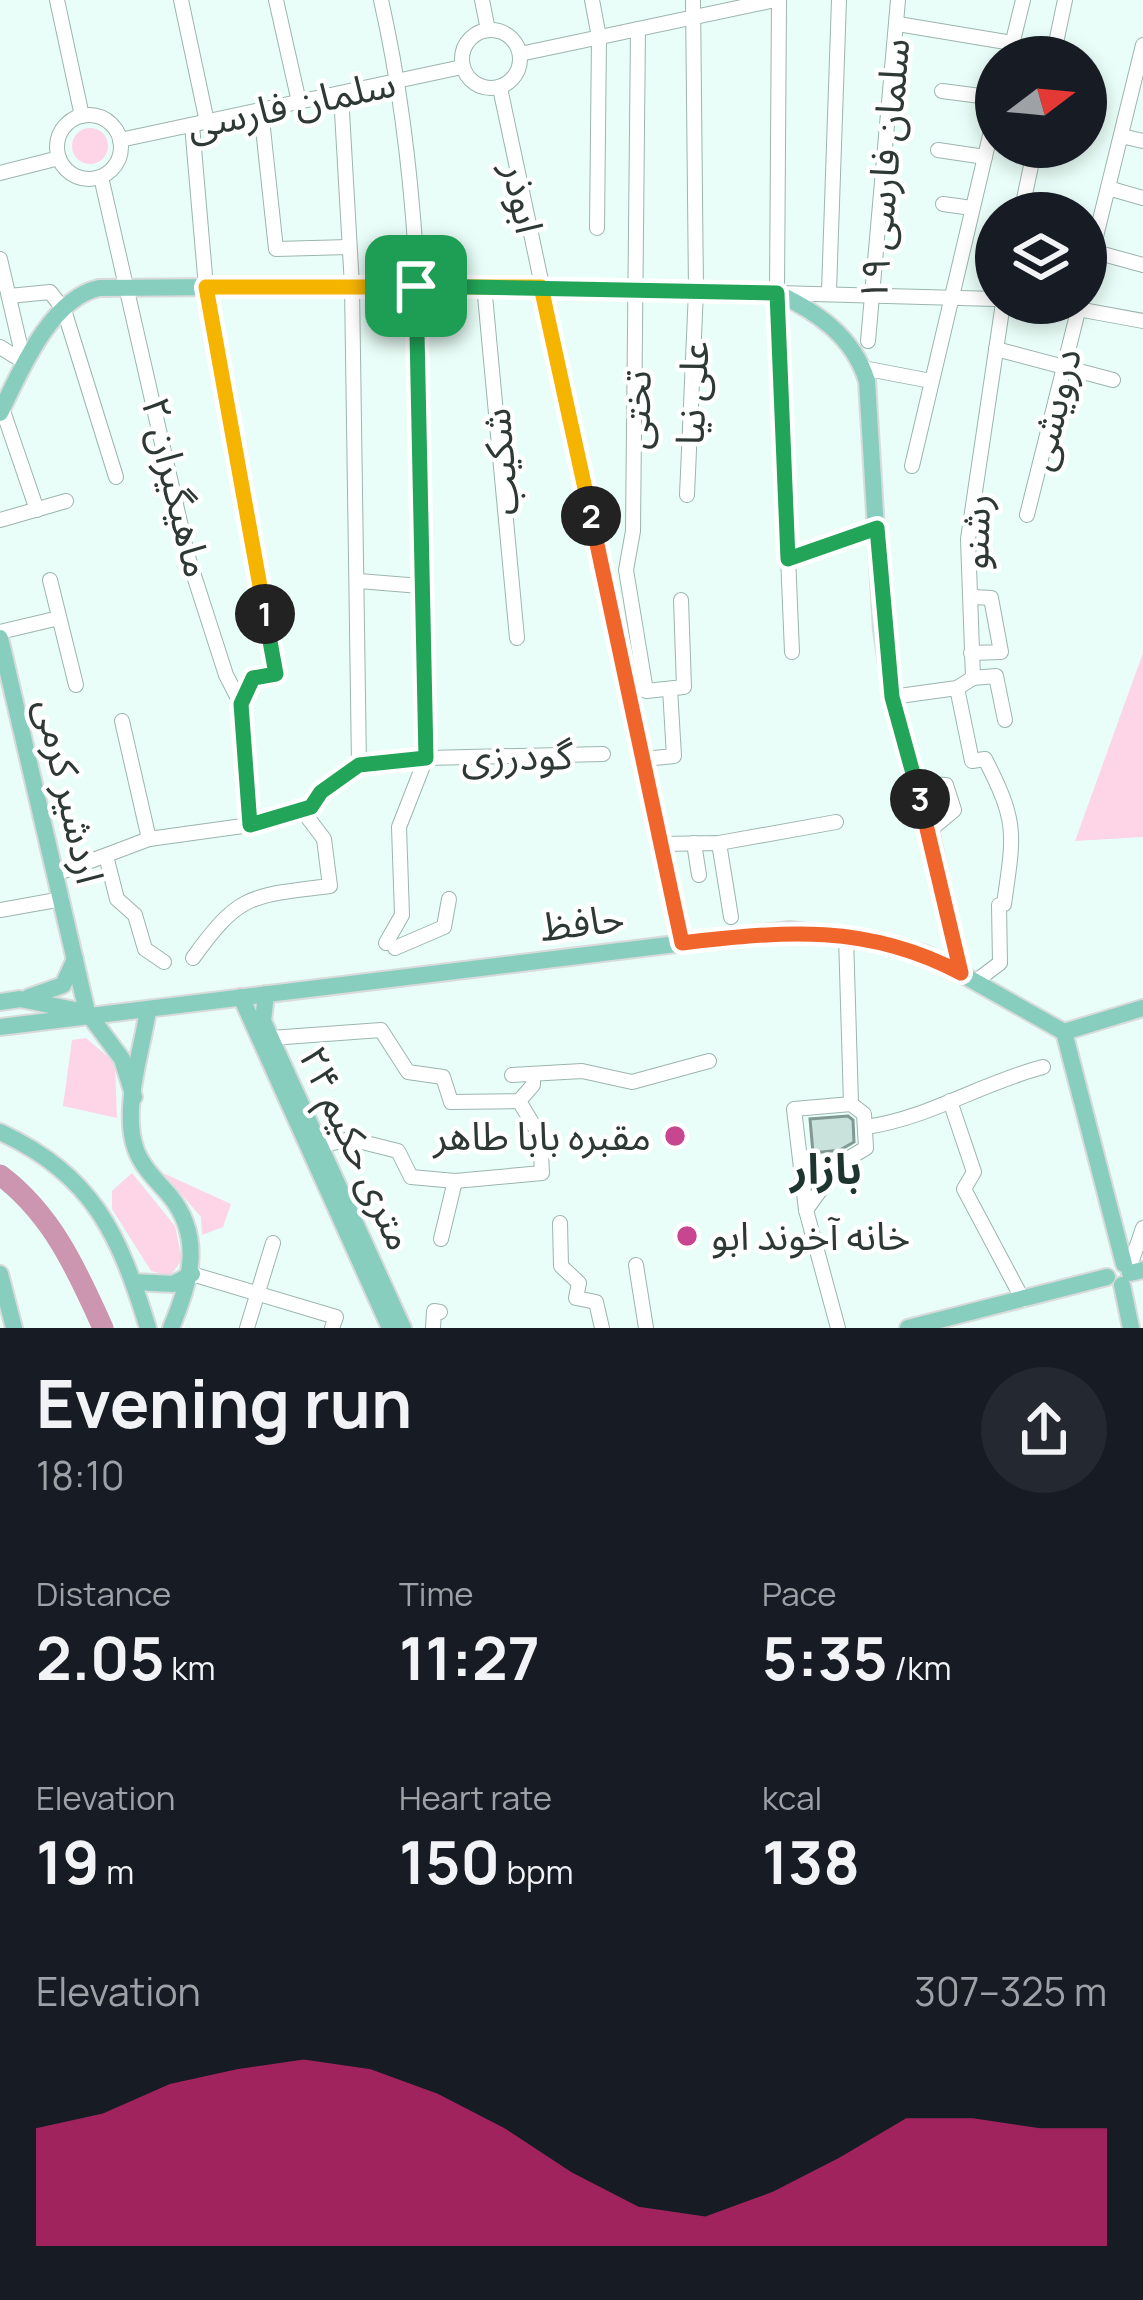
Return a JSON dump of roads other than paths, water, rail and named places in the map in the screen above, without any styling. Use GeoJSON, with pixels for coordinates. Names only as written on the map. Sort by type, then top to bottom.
{"type":"FeatureCollection","features":[{"type":"Feature","properties":{"kind":"main road"},"geometry":{"type":"LineString","coordinates":[[1,410],[24,362],[64,310],[90,290],[484,285],[777,293],[811,309],[836,329],[863,368],[872,415],[892,697],[969,977]]}},
{"type":"Feature","properties":{"kind":"main road","name":"اردشیر کرمی"},"geometry":{"type":"LineString","coordinates":[[1,642],[87,1012]]}},
{"type":"Feature","properties":{"kind":"main road","name":"حافظ"},"geometry":{"type":"LineString","coordinates":[[87,1012],[148,1010],[790,930],[846,935],[926,954],[1064,1032]]}},
{"type":"Feature","properties":{"kind":"main road"},"geometry":{"type":"LineString","coordinates":[[0,1002],[63,985],[76,958]]}},
{"type":"Feature","properties":{"kind":"main road","name":"۲۴ متری حکیم"},"geometry":{"type":"LineString","coordinates":[[266,994],[261,1008],[271,1039],[404,1328]]}},
{"type":"Feature","properties":{"kind":"main road","name":"۲۴ متری حکیم"},"geometry":{"type":"LineString","coordinates":[[242,997],[390,1328]]}},
{"type":"Feature","properties":{"kind":"main road"},"geometry":{"type":"LineString","coordinates":[[20,1000],[87,1012],[122,1059],[134,1097]]}},
{"type":"Feature","properties":{"kind":"main road"},"geometry":{"type":"LineString","coordinates":[[148,1010],[132,1127],[137,1156],[182,1210],[192,1274],[172,1328]]}},
{"type":"Feature","properties":{"kind":"main road"},"geometry":{"type":"LineString","coordinates":[[1131,1328],[1126,1273],[1064,1032],[1142,1011]]}},
{"type":"Feature","properties":{"kind":"main road"},"geometry":{"type":"LineString","coordinates":[[0,1027],[87,1012]]}},
{"type":"Feature","properties":{"kind":"main road"},"geometry":{"type":"LineString","coordinates":[[0,1132],[28,1145],[91,1195],[116,1232],[148,1328]]}},
{"type":"Feature","properties":{"kind":"main road"},"geometry":{"type":"LineString","coordinates":[[908,1328],[1126,1273]]}},
{"type":"Feature","properties":{"kind":"main road"},"geometry":{"type":"LineString","coordinates":[[0,1274],[14,1328]]}},
{"type":"Feature","properties":{"kind":"main road"},"geometry":{"type":"LineString","coordinates":[[134,1282],[173,1284],[192,1274]]}},
{"type":"Feature","properties":{"kind":"street"},"geometry":{"type":"LineString","coordinates":[[57,0],[82,116]]}},
{"type":"Feature","properties":{"kind":"street"},"geometry":{"type":"LineString","coordinates":[[181,0],[200,123],[206,287],[276,674],[253,678],[241,704]]}},
{"type":"Feature","properties":{"kind":"street"},"geometry":{"type":"LineString","coordinates":[[276,0],[298,102]]}},
{"type":"Feature","properties":{"kind":"street"},"geometry":{"type":"LineString","coordinates":[[381,0],[400,80],[416,286],[426,758],[399,827],[402,915],[391,946],[444,927],[449,899]]}},
{"type":"Feature","properties":{"kind":"street"},"geometry":{"type":"LineString","coordinates":[[482,0],[488,30]]}},
{"type":"Feature","properties":{"kind":"street"},"geometry":{"type":"LineString","coordinates":[[592,0],[599,38],[596,228]]}},
{"type":"Feature","properties":{"kind":"street","name":"علی نیا"},"geometry":{"type":"LineString","coordinates":[[687,495],[696,291],[697,17],[693,0]]}},
{"type":"Feature","properties":{"kind":"street"},"geometry":{"type":"LineString","coordinates":[[520,54],[777,0],[777,293],[792,652]]}},
{"type":"Feature","properties":{"kind":"street"},"geometry":{"type":"LineString","coordinates":[[829,291],[839,0]]}},
{"type":"Feature","properties":{"kind":"street","name":"سلمان فارسی ۱۹"},"geometry":{"type":"LineString","coordinates":[[868,341],[898,0]]}},
{"type":"Feature","properties":{"kind":"street"},"geometry":{"type":"LineString","coordinates":[[1014,36],[1023,0]]}},
{"type":"Feature","properties":{"kind":"street"},"geometry":{"type":"LineString","coordinates":[[1057,36],[1065,0]]}},
{"type":"Feature","properties":{"kind":"street"},"geometry":{"type":"LineString","coordinates":[[898,24],[975,42]]}},
{"type":"Feature","properties":{"kind":"street"},"geometry":{"type":"LineString","coordinates":[[638,29],[639,290]]}},
{"type":"Feature","properties":{"kind":"street"},"geometry":{"type":"LineString","coordinates":[[488,30],[512,39],[520,54],[514,78],[500,88],[472,82],[462,67],[464,46],[488,30]]}},
{"type":"Feature","properties":{"kind":"street"},"geometry":{"type":"LineString","coordinates":[[1107,192],[1138,88],[1143,45]]}},
{"type":"Feature","properties":{"kind":"street","name":"سلمان فارسی"},"geometry":{"type":"LineString","coordinates":[[120,140],[462,67]]}},
{"type":"Feature","properties":{"kind":"street","name":"ابوذر"},"geometry":{"type":"LineString","coordinates":[[500,88],[682,943]]}},
{"type":"Feature","properties":{"kind":"street"},"geometry":{"type":"LineString","coordinates":[[942,91],[975,95]]}},
{"type":"Feature","properties":{"kind":"street"},"geometry":{"type":"LineString","coordinates":[[261,110],[276,249],[349,247]]}},
{"type":"Feature","properties":{"kind":"street"},"geometry":{"type":"LineString","coordinates":[[56,874],[149,839],[250,825],[302,810],[359,765],[352,286],[342,112]]}},
{"type":"Feature","properties":{"kind":"street"},"geometry":{"type":"LineString","coordinates":[[82,116],[106,120],[120,140],[119,158],[101,177],[76,176],[58,158],[61,132],[82,116]]}},
{"type":"Feature","properties":{"kind":"street"},"geometry":{"type":"LineString","coordinates":[[1120,136],[1143,141]]}},
{"type":"Feature","properties":{"kind":"street"},"geometry":{"type":"LineString","coordinates":[[938,150],[975,156]]}},
{"type":"Feature","properties":{"kind":"street"},"geometry":{"type":"LineString","coordinates":[[0,173],[58,158]]}},
{"type":"Feature","properties":{"kind":"street"},"geometry":{"type":"LineString","coordinates":[[912,466],[982,168]]}},
{"type":"Feature","properties":{"kind":"street","name":"ماهیگیران ۲"},"geometry":{"type":"LineString","coordinates":[[101,177],[130,287],[188,557],[241,704],[250,825]]}},
{"type":"Feature","properties":{"kind":"street"},"geometry":{"type":"LineString","coordinates":[[1108,188],[1143,198]]}},
{"type":"Feature","properties":{"kind":"street"},"geometry":{"type":"LineString","coordinates":[[943,204],[972,208]]}},
{"type":"Feature","properties":{"kind":"street"},"geometry":{"type":"LineString","coordinates":[[1107,255],[1143,265]]}},
{"type":"Feature","properties":{"kind":"street"},"geometry":{"type":"LineString","coordinates":[[1,268],[24,362]]}},
{"type":"Feature","properties":{"kind":"street","name":"شکیب"},"geometry":{"type":"LineString","coordinates":[[484,285],[517,638]]}},
{"type":"Feature","properties":{"kind":"street","name":"تختی"},"geometry":{"type":"LineString","coordinates":[[639,290],[633,531],[626,570],[646,691],[670,689]]}},
{"type":"Feature","properties":{"kind":"street"},"geometry":{"type":"LineString","coordinates":[[9,296],[50,292],[64,310],[116,477]]}},
{"type":"Feature","properties":{"kind":"street"},"geometry":{"type":"LineString","coordinates":[[777,293],[975,299]]}},
{"type":"Feature","properties":{"kind":"street"},"geometry":{"type":"LineString","coordinates":[[1107,313],[1143,321]]}},
{"type":"Feature","properties":{"kind":"street","name":"رشنو"},"geometry":{"type":"LineString","coordinates":[[973,678],[974,597],[968,539],[998,324]]}},
{"type":"Feature","properties":{"kind":"street","name":"درویشی"},"geometry":{"type":"LineString","coordinates":[[1028,515],[1074,324]]}},
{"type":"Feature","properties":{"kind":"street"},"geometry":{"type":"LineString","coordinates":[[0,347],[24,362]]}},
{"type":"Feature","properties":{"kind":"street"},"geometry":{"type":"LineString","coordinates":[[996,350],[1113,380]]}},
{"type":"Feature","properties":{"kind":"street"},"geometry":{"type":"LineString","coordinates":[[863,368],[931,381]]}},
{"type":"Feature","properties":{"kind":"street"},"geometry":{"type":"LineString","coordinates":[[1,410],[37,510]]}},
{"type":"Feature","properties":{"kind":"street"},"geometry":{"type":"LineString","coordinates":[[0,520],[66,501]]}},
{"type":"Feature","properties":{"kind":"street"},"geometry":{"type":"LineString","coordinates":[[788,559],[877,528]]}},
{"type":"Feature","properties":{"kind":"street"},"geometry":{"type":"LineString","coordinates":[[50,580],[76,685]]}},
{"type":"Feature","properties":{"kind":"street"},"geometry":{"type":"LineString","coordinates":[[359,581],[420,586]]}},
{"type":"Feature","properties":{"kind":"street"},"geometry":{"type":"LineString","coordinates":[[970,653],[1001,652],[991,598],[974,597]]}},
{"type":"Feature","properties":{"kind":"street"},"geometry":{"type":"LineString","coordinates":[[644,759],[674,756],[670,689],[684,688],[681,600]]}},
{"type":"Feature","properties":{"kind":"street"},"geometry":{"type":"LineString","coordinates":[[1,642],[59,618]]}},
{"type":"Feature","properties":{"kind":"street"},"geometry":{"type":"LineString","coordinates":[[892,697],[957,688],[973,678],[996,676],[1005,720]]}},
{"type":"Feature","properties":{"kind":"street"},"geometry":{"type":"LineString","coordinates":[[957,688],[972,761],[985,759],[1012,817],[1014,841],[1004,904],[999,905],[1000,962],[969,977]]}},
{"type":"Feature","properties":{"kind":"street"},"geometry":{"type":"LineString","coordinates":[[122,721],[149,839]]}},
{"type":"Feature","properties":{"kind":"street","name":"گودرزی"},"geometry":{"type":"LineString","coordinates":[[359,765],[426,758],[603,754]]}},
{"type":"Feature","properties":{"kind":"street"},"geometry":{"type":"LineString","coordinates":[[916,784],[946,785],[949,793],[954,810],[930,830]]}},
{"type":"Feature","properties":{"kind":"street"},"geometry":{"type":"LineString","coordinates":[[193,958],[230,908],[274,893],[330,886],[324,838],[302,810]]}},
{"type":"Feature","properties":{"kind":"street"},"geometry":{"type":"LineString","coordinates":[[661,844],[719,843],[836,822]]}},
{"type":"Feature","properties":{"kind":"street"},"geometry":{"type":"LineString","coordinates":[[694,843],[698,874]]}},
{"type":"Feature","properties":{"kind":"street"},"geometry":{"type":"LineString","coordinates":[[719,843],[731,917]]}},
{"type":"Feature","properties":{"kind":"street"},"geometry":{"type":"LineString","coordinates":[[106,856],[117,899],[135,915],[145,949],[164,962]]}},
{"type":"Feature","properties":{"kind":"street"},"geometry":{"type":"LineString","coordinates":[[0,910],[62,899]]}},
{"type":"Feature","properties":{"kind":"street"},"geometry":{"type":"LineString","coordinates":[[846,935],[851,1104]]}},
{"type":"Feature","properties":{"kind":"street"},"geometry":{"type":"LineString","coordinates":[[271,1039],[380,1030],[408,1072],[443,1077],[452,1102],[519,1101],[533,1085],[533,1075]]}},
{"type":"Feature","properties":{"kind":"street"},"geometry":{"type":"LineString","coordinates":[[512,1075],[581,1072],[632,1082],[709,1061]]}},
{"type":"Feature","properties":{"kind":"street"},"geometry":{"type":"LineString","coordinates":[[866,1127],[913,1120],[993,1080],[1043,1067]]}},
{"type":"Feature","properties":{"kind":"street"},"geometry":{"type":"LineString","coordinates":[[320,1146],[350,1139],[398,1151],[411,1177],[455,1181],[542,1173],[540,1136],[519,1101]]}},
{"type":"Feature","properties":{"kind":"street"},"geometry":{"type":"LineString","coordinates":[[950,1101],[974,1172],[964,1190],[1023,1300]]}},
{"type":"Feature","properties":{"kind":"street"},"geometry":{"type":"LineString","coordinates":[[806,1210],[839,1164],[866,1148],[864,1114],[851,1104],[794,1109],[806,1210],[838,1328]]}},
{"type":"Feature","properties":{"kind":"street"},"geometry":{"type":"LineString","coordinates":[[441,1239],[455,1181]]}},
{"type":"Feature","properties":{"kind":"street"},"geometry":{"type":"LineString","coordinates":[[560,1223],[560,1266],[579,1283],[577,1298],[596,1302],[602,1328]]}},
{"type":"Feature","properties":{"kind":"street"},"geometry":{"type":"LineString","coordinates":[[1126,1273],[1143,1228]]}},
{"type":"Feature","properties":{"kind":"street"},"geometry":{"type":"LineString","coordinates":[[247,1328],[273,1243]]}},
{"type":"Feature","properties":{"kind":"street"},"geometry":{"type":"LineString","coordinates":[[636,1265],[646,1328]]}},
{"type":"Feature","properties":{"kind":"street"},"geometry":{"type":"LineString","coordinates":[[192,1274],[334,1322]]}},
{"type":"Feature","properties":{"kind":"street"},"geometry":{"type":"LineString","coordinates":[[179,1308],[188,1328]]}},
{"type":"Feature","properties":{"kind":"street"},"geometry":{"type":"LineString","coordinates":[[433,1328],[434,1311],[440,1312]]}},
{"type":"Feature","properties":{"kind":"waterway"},"geometry":{"type":"LineString","coordinates":[[0,1175],[49,1225],[103,1328]]}},
{"type":"Feature","properties":{"kind":"place","name":"مقبره بابا طاهر"},"geometry":{"type":"Point","coordinates":[675,1136]}},
{"type":"Feature","properties":{"kind":"place","name":"خانه آخوند ابو"},"geometry":{"type":"Point","coordinates":[687,1236]}},
{"type":"Feature","properties":{"kind":"district","name":"بازار"},"geometry":{"type":"Point","coordinates":[826,1169]}}]}
